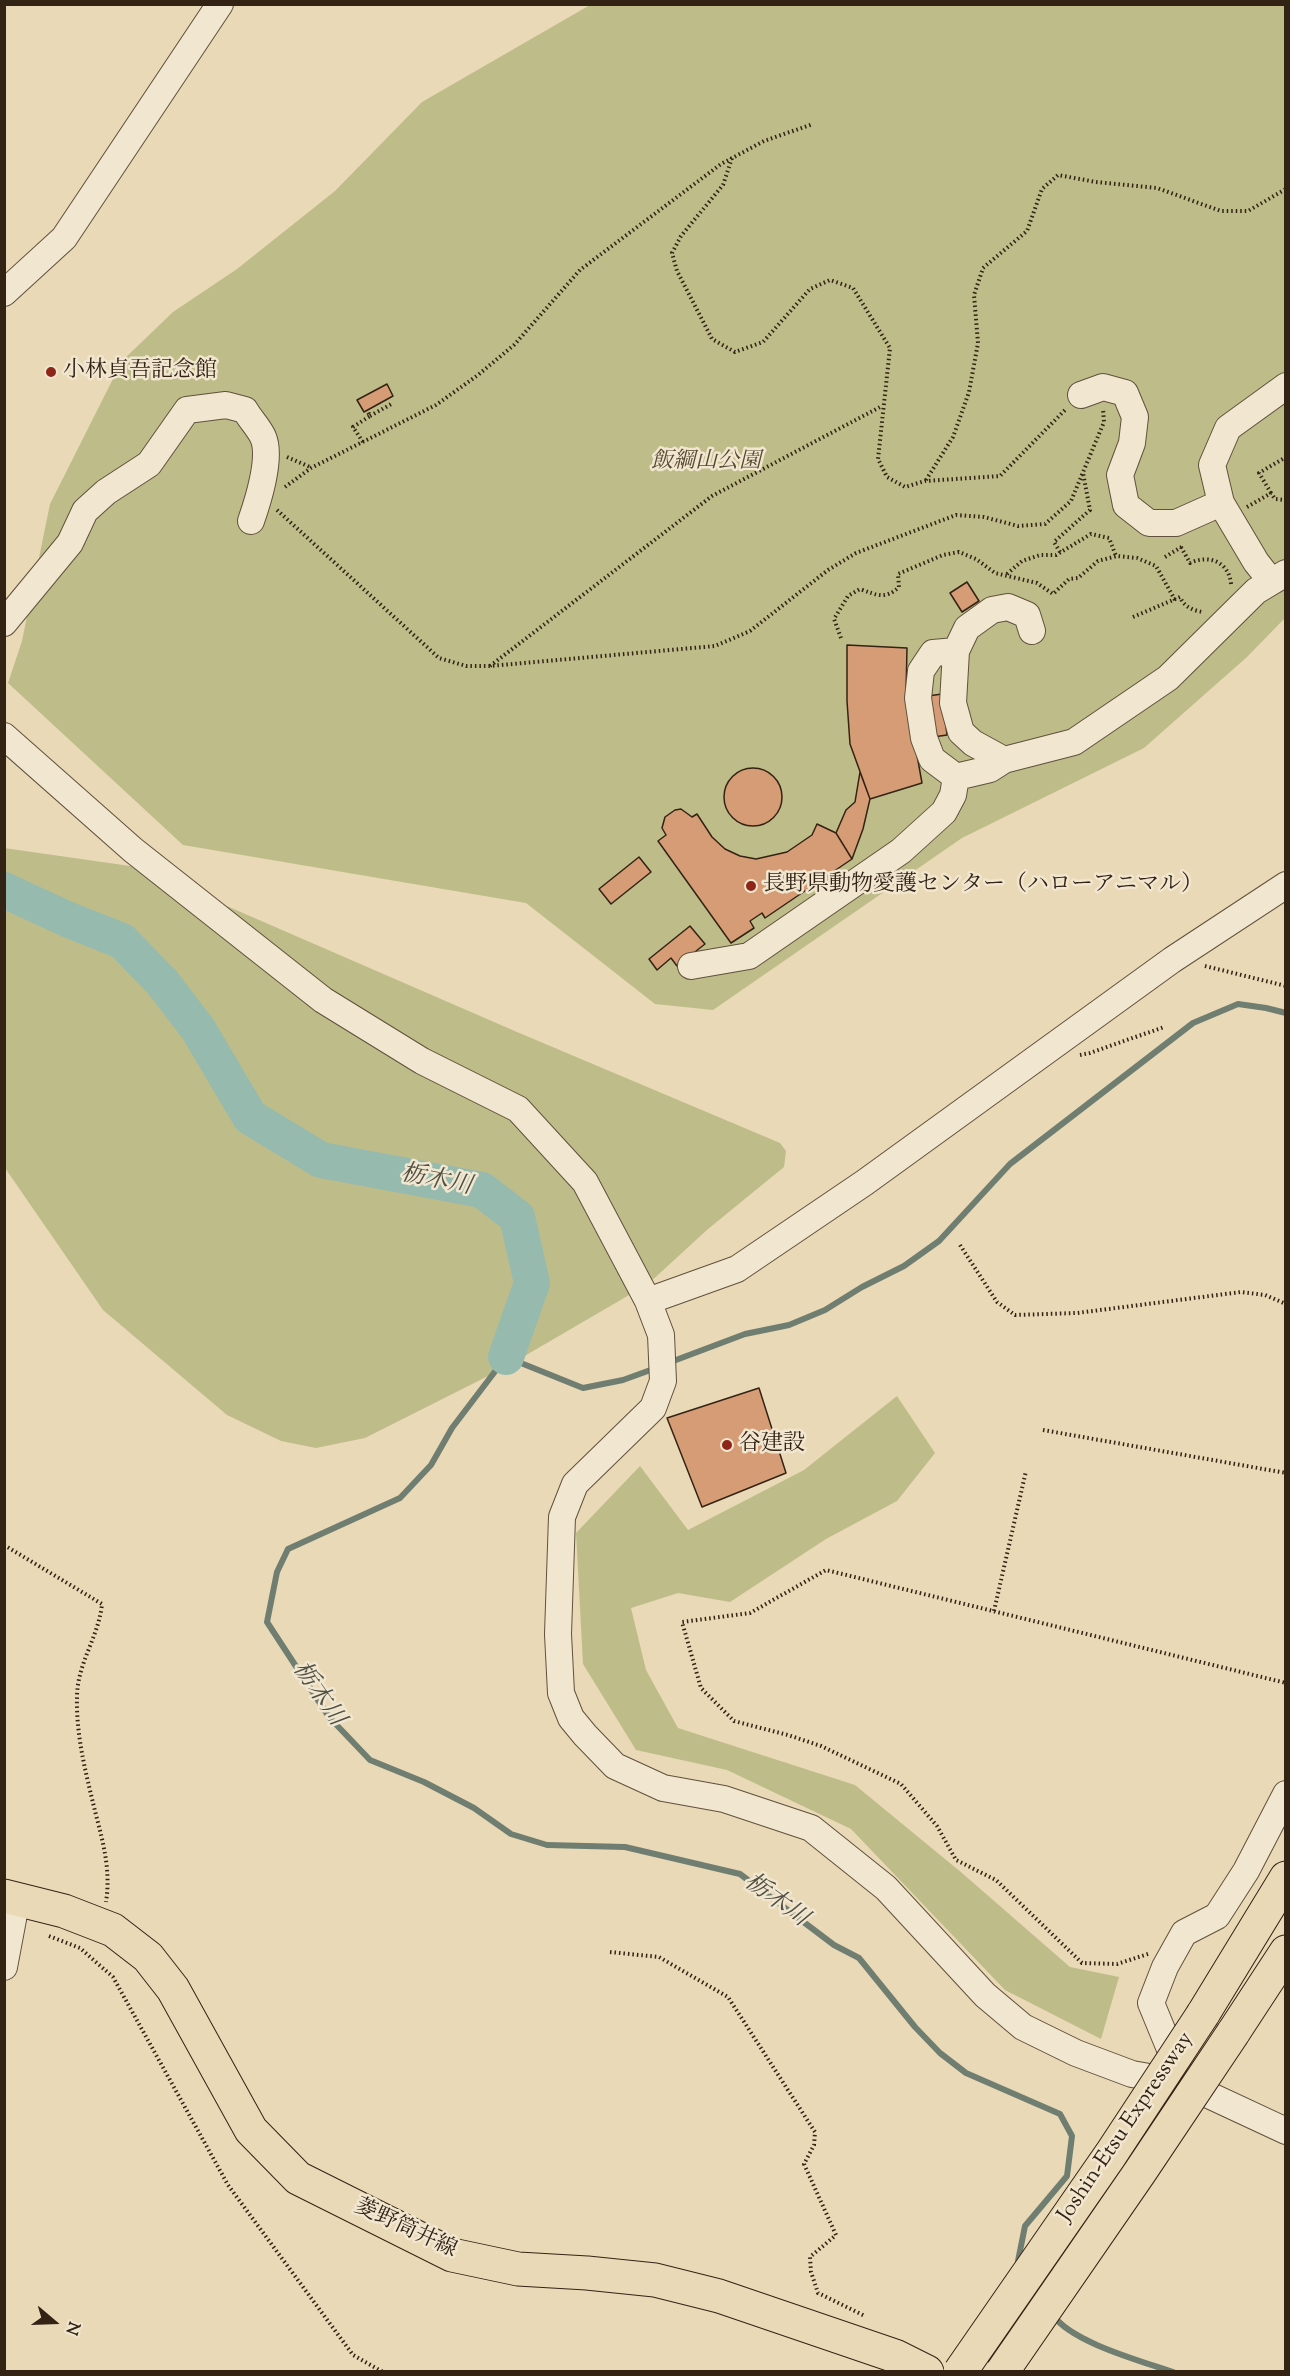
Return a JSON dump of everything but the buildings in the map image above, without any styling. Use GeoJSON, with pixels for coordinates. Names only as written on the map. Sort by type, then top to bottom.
{"type":"FeatureCollection","features":[{"type":"Feature","properties":{"kind":"main road","name":"Joshin-Etsu Expressway"},"geometry":{"type":"LineString","coordinates":[[960,2372],[1111,2154],[1203,2013],[1286,1878]]}},
{"type":"Feature","properties":{"kind":"main road","name":"菱野筒井線"},"geometry":{"type":"LineString","coordinates":[[11,1905],[64,1911],[113,1930],[148,1957],[173,1989],[251,2130],[298,2178],[452,2255],[518,2269],[655,2280],[719,2296],[895,2356],[927,2372]]}},
{"type":"Feature","properties":{"kind":"main road","name":"Joshin-Etsu Expressway"},"geometry":{"type":"LineString","coordinates":[[1002,2372],[1140,2172],[1286,1952]]}},
{"type":"Feature","properties":{"kind":"street"},"geometry":{"type":"LineString","coordinates":[[4,293],[64,238],[220,4]]}},
{"type":"Feature","properties":{"kind":"street"},"geometry":{"type":"LineString","coordinates":[[956,651],[933,653],[921,671],[918,698],[924,738],[932,759],[956,777],[990,770],[1004,760],[1074,742],[1168,678],[1256,591],[1278,577],[1256,562],[1221,503],[1212,465],[1228,428],[1286,386]]}},
{"type":"Feature","properties":{"kind":"street"},"geometry":{"type":"LineString","coordinates":[[1092,391],[1125,393],[1135,417],[1132,443],[1120,475],[1126,505],[1149,523],[1176,523],[1221,503]]}},
{"type":"Feature","properties":{"kind":"street"},"geometry":{"type":"LineString","coordinates":[[4,623],[70,543],[85,511],[106,492],[149,464],[187,411],[226,405],[244,410],[264,438],[265,467],[258,501],[251,520]]}},
{"type":"Feature","properties":{"kind":"street"},"geometry":{"type":"LineString","coordinates":[[1004,760],[973,743],[961,732],[953,703],[956,651],[967,628],[992,610],[1008,607],[1027,615],[1032,631]]}},
{"type":"Feature","properties":{"kind":"street"},"geometry":{"type":"LineString","coordinates":[[4,736],[133,850],[323,1000],[422,1061],[518,1109],[585,1182],[648,1301],[661,1335],[663,1382],[653,1408],[576,1484],[562,1517],[558,1634],[561,1693],[571,1719],[615,1766],[663,1788],[724,1799],[811,1828],[886,1888],[985,1995],[1023,2027],[1076,2053],[1132,2074],[1183,2083],[1286,2131]]}},
{"type":"Feature","properties":{"kind":"street"},"geometry":{"type":"LineString","coordinates":[[691,966],[749,956],[901,851],[944,812],[953,795],[956,777]]}},
{"type":"Feature","properties":{"kind":"street"},"geometry":{"type":"LineString","coordinates":[[648,1301],[736,1269],[864,1183],[1172,960],[1286,885]]}},
{"type":"Feature","properties":{"kind":"street"},"geometry":{"type":"LineString","coordinates":[[1183,2083],[1151,2003],[1164,1967],[1184,1934],[1217,1916],[1246,1871],[1286,1794]]}},
{"type":"Feature","properties":{"kind":"street"},"geometry":{"type":"LineString","coordinates":[[4,1967],[11,1905]]}},
{"type":"Feature","properties":{"kind":"path"},"geometry":{"type":"LineString","coordinates":[[284,487],[311,468],[436,405],[478,375],[514,345],[580,270],[721,164],[764,141],[813,124]]}},
{"type":"Feature","properties":{"kind":"path"},"geometry":{"type":"LineString","coordinates":[[275,508],[439,658],[466,666],[490,666],[715,646],[750,631],[828,570],[856,553],[956,515],[984,518],[1018,526],[1045,524],[1071,501],[1104,422],[1092,391],[1000,476],[925,481],[905,487],[887,477],[878,459],[890,348],[853,288],[830,280],[810,289],[763,342],[735,352],[712,339],[677,271],[672,253],[681,236],[723,185],[732,158]]}},
{"type":"Feature","properties":{"kind":"path"},"geometry":{"type":"LineString","coordinates":[[925,481],[953,437],[969,392],[978,343],[974,295],[982,268],[1027,231],[1042,189],[1058,175],[1096,182],[1158,188],[1221,211],[1248,211],[1286,189]]}},
{"type":"Feature","properties":{"kind":"path"},"geometry":{"type":"LineString","coordinates":[[363,442],[353,427],[393,403]]}},
{"type":"Feature","properties":{"kind":"path"},"geometry":{"type":"LineString","coordinates":[[490,666],[712,496],[883,405]]}},
{"type":"Feature","properties":{"kind":"path"},"geometry":{"type":"LineString","coordinates":[[367,410],[370,416]]}},
{"type":"Feature","properties":{"kind":"path"},"geometry":{"type":"LineString","coordinates":[[1286,458],[1259,473],[1275,499],[1286,500]]}},
{"type":"Feature","properties":{"kind":"path"},"geometry":{"type":"LineString","coordinates":[[1060,552],[1054,542],[1090,510],[1083,472]]}},
{"type":"Feature","properties":{"kind":"path"},"geometry":{"type":"LineString","coordinates":[[1259,499],[1271,493]]}},
{"type":"Feature","properties":{"kind":"path"},"geometry":{"type":"LineString","coordinates":[[1006,574],[1022,561],[1060,552],[1090,534],[1108,538],[1117,556]]}},
{"type":"Feature","properties":{"kind":"path"},"geometry":{"type":"LineString","coordinates":[[1181,547],[1190,562],[1199,558],[1212,559],[1221,563],[1231,580],[1230,590]]}},
{"type":"Feature","properties":{"kind":"path"},"geometry":{"type":"LineString","coordinates":[[841,638],[834,619],[848,596],[860,589],[879,596],[891,595],[899,587],[898,574],[959,552],[976,559],[995,573],[1037,583],[1053,594],[1069,579],[1078,578],[1098,561],[1117,556],[1137,558],[1156,566],[1175,600]]}},
{"type":"Feature","properties":{"kind":"path"},"geometry":{"type":"LineString","coordinates":[[1133,617],[1180,597],[1182,603],[1190,608],[1209,612]]}},
{"type":"Feature","properties":{"kind":"path"},"geometry":{"type":"LineString","coordinates":[[1172,960],[1286,986]]}},
{"type":"Feature","properties":{"kind":"path"},"geometry":{"type":"LineString","coordinates":[[1078,1055],[1090,1053],[1164,1027]]}},
{"type":"Feature","properties":{"kind":"path"},"geometry":{"type":"LineString","coordinates":[[960,1245],[997,1302],[1015,1315],[1077,1312],[1241,1292],[1265,1295],[1286,1304]]}},
{"type":"Feature","properties":{"kind":"path"},"geometry":{"type":"LineString","coordinates":[[1043,1430],[1286,1473]]}},
{"type":"Feature","properties":{"kind":"path"},"geometry":{"type":"LineString","coordinates":[[994,1611],[1026,1471]]}},
{"type":"Feature","properties":{"kind":"path"},"geometry":{"type":"LineString","coordinates":[[4,1545],[102,1604],[101,1614],[84,1659],[76,1696],[82,1759],[106,1857],[109,1884],[102,1926]]}},
{"type":"Feature","properties":{"kind":"path"},"geometry":{"type":"LineString","coordinates":[[1164,1967],[1151,1953],[1117,1964],[1082,1963],[996,1880],[956,1860],[937,1826],[901,1785],[821,1746],[734,1721],[701,1688],[682,1622],[750,1613],[826,1570],[1286,1683]]}},
{"type":"Feature","properties":{"kind":"path"},"geometry":{"type":"LineString","coordinates":[[11,1905],[80,1948],[113,1977],[228,2185],[353,2355],[383,2372]]}},
{"type":"Feature","properties":{"kind":"path"},"geometry":{"type":"LineString","coordinates":[[610,1952],[659,1957],[728,1997],[815,2132],[814,2145],[804,2164],[836,2235],[810,2257],[811,2272],[818,2293],[866,2317]]}},
{"type":"Feature","properties":{"kind":"green space","name":"飯綱山公園"},"geometry":{"type":"Polygon","coordinates":[[[590,5],[1285,5],[1285,618],[1247,657],[1144,748],[962,838],[713,1010],[655,1004],[526,903],[183,845],[8,683],[22,641],[50,504],[122,361],[173,312],[237,269],[335,191],[422,102],[590,5]]]}},
{"type":"Feature","properties":{"kind":"green space"},"geometry":{"type":"Polygon","coordinates":[[[4,848],[137,867],[780,1143],[786,1151],[784,1167],[708,1229],[648,1284],[504,1368],[365,1438],[316,1448],[281,1441],[227,1415],[103,1310],[5,1168],[4,848]]]}},
{"type":"Feature","properties":{"kind":"green space"},"geometry":{"type":"Polygon","coordinates":[[[897,1396],[935,1453],[897,1501],[826,1539],[730,1602],[678,1593],[631,1608],[646,1670],[678,1728],[855,1785],[962,1873],[1070,1967],[1119,1977],[1101,2039],[1005,1990],[851,1829],[727,1770],[636,1750],[583,1664],[576,1533],[640,1466],[688,1530],[804,1470],[897,1396]]]}},
{"type":"Feature","properties":{"kind":"waterway","name":"栃木川"},"geometry":{"type":"LineString","coordinates":[[4,890],[122,941],[162,982],[198,1029],[250,1117],[321,1160],[482,1190],[517,1217],[532,1283],[506,1357]]}},
{"type":"Feature","properties":{"kind":"waterway"},"geometry":{"type":"LineString","coordinates":[[668,1363],[745,1334],[789,1325],[825,1310],[862,1287],[904,1266],[939,1241],[1010,1164],[1193,1023],[1238,1004],[1286,1013]]}},
{"type":"Feature","properties":{"kind":"waterway","name":"栃木川"},"geometry":{"type":"LineString","coordinates":[[656,1368],[623,1380],[583,1388],[506,1357],[452,1428],[431,1465],[400,1498],[288,1549],[277,1572],[267,1622],[329,1717],[370,1760],[424,1782],[474,1808],[511,1834],[547,1845],[625,1847],[740,1874],[834,1945],[859,1958],[915,2027],[940,2053],[966,2073],[1060,2114],[1072,2136],[1067,2176],[1025,2226],[1018,2261],[1021,2266]]}},
{"type":"Feature","properties":{"kind":"waterway","name":"栃木川"},"geometry":{"type":"LineString","coordinates":[[1053,2315],[1062,2325],[1090,2342],[1173,2372]]}},
{"type":"Feature","properties":{"kind":"place","name":"小林貞吾記念館"},"geometry":{"type":"Point","coordinates":[51,372]}},
{"type":"Feature","properties":{"kind":"place","name":"長野県動物愛護センター（ハローアニマル）"},"geometry":{"type":"Point","coordinates":[751,886]}},
{"type":"Feature","properties":{"kind":"place","name":"谷建設"},"geometry":{"type":"Point","coordinates":[727,1445]}}]}
